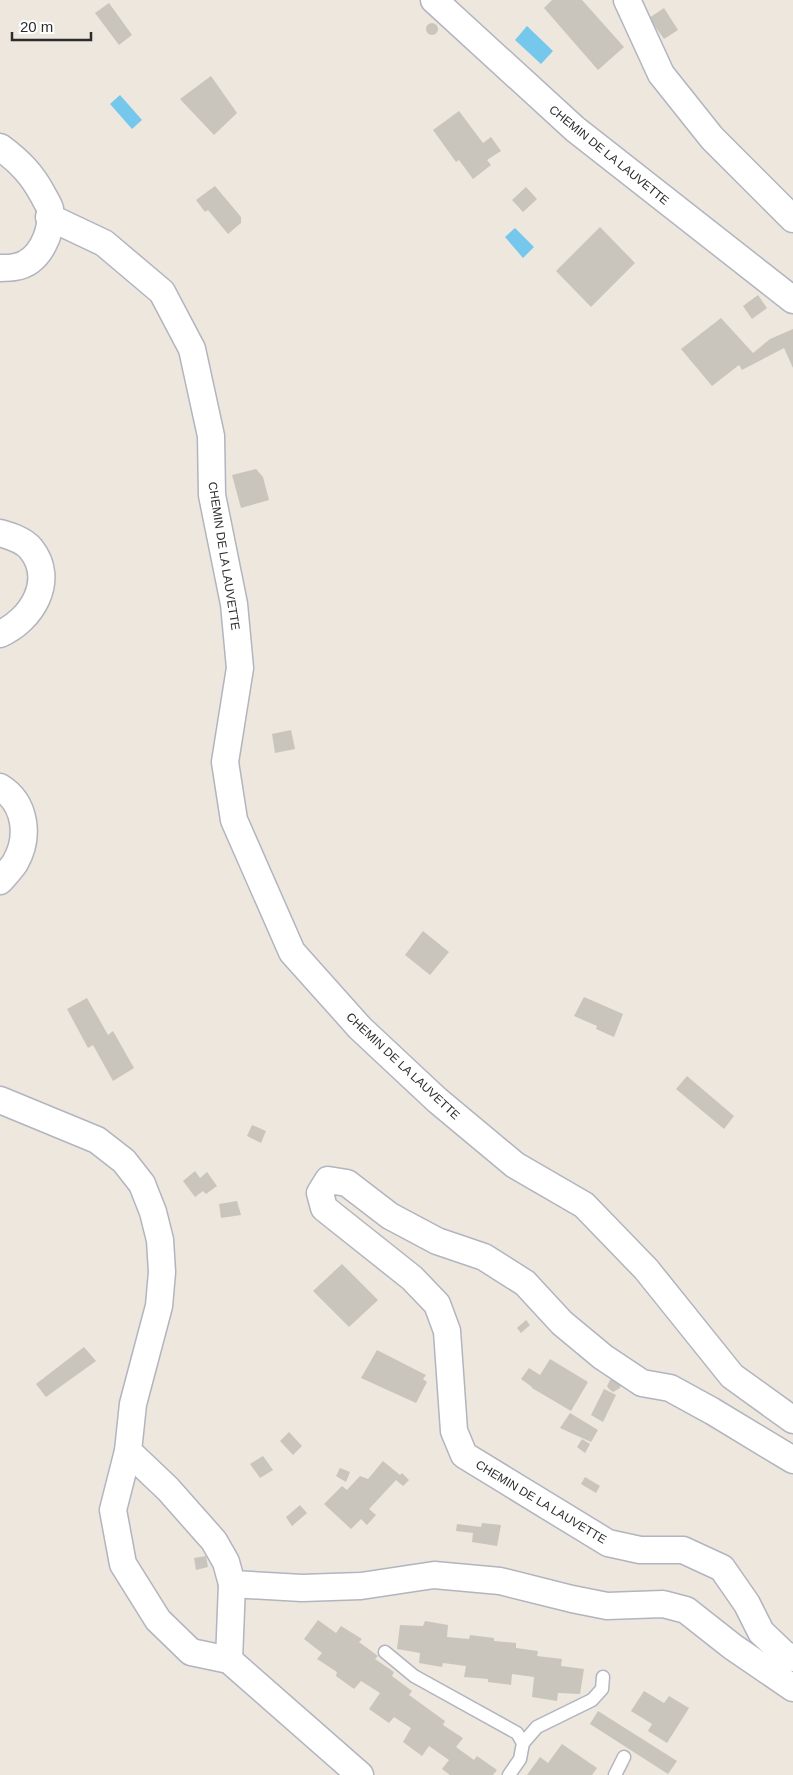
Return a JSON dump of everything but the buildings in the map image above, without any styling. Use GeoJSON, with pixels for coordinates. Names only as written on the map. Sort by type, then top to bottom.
{"type":"FeatureCollection","features":[{"type":"Feature","properties":{"kind":"street","name":"CHEMIN DE LA LAUVETTE"},"geometry":{"type":"LineString","coordinates":[[434,0],[574,129],[793,300]]}},
{"type":"Feature","properties":{"kind":"street"},"geometry":{"type":"LineString","coordinates":[[627,0],[661,74],[712,138],[793,219]]}},
{"type":"Feature","properties":{"kind":"street"},"geometry":{"type":"LineString","coordinates":[[0,147],[20,162],[37,183],[50,208],[48,232],[42,249],[30,261],[17,267],[0,268]]}},
{"type":"Feature","properties":{"kind":"street","name":"CHEMIN DE LA LAUVETTE"},"geometry":{"type":"LineString","coordinates":[[49,218],[104,242],[162,292],[192,349],[210,436],[212,495],[234,604],[240,668],[225,762],[234,820],[292,952],[360,1028],[437,1100],[515,1165],[584,1205],[646,1269],[732,1376],[793,1420]]}},
{"type":"Feature","properties":{"kind":"street"},"geometry":{"type":"LineString","coordinates":[[0,534],[14,537],[30,547],[40,564],[42,581],[38,597],[28,614],[0,634]]}},
{"type":"Feature","properties":{"kind":"street"},"geometry":{"type":"LineString","coordinates":[[0,787],[8,791],[19,806],[24,824],[23,841],[15,862],[0,881]]}},
{"type":"Feature","properties":{"kind":"street"},"geometry":{"type":"LineString","coordinates":[[0,1100],[97,1140],[124,1161],[142,1184],[153,1212],[160,1240],[162,1264],[159,1306],[132,1404],[128,1451],[113,1510],[123,1564],[158,1620],[191,1652],[230,1660],[360,1775]]}},
{"type":"Feature","properties":{"kind":"street","name":"CHEMIN DE LA LAUVETTE"},"geometry":{"type":"LineString","coordinates":[[793,1460],[670,1388],[642,1383],[603,1357],[562,1323],[525,1283],[484,1257],[437,1241],[390,1216],[347,1183],[328,1180],[320,1194],[324,1208],[412,1278],[437,1304],[447,1331],[454,1431],[464,1455],[608,1543],[640,1550],[683,1550],[722,1568],[747,1604],[761,1632],[784,1654],[793,1658]]}},
{"type":"Feature","properties":{"kind":"street"},"geometry":{"type":"LineString","coordinates":[[128,1451],[168,1489],[214,1541],[226,1562],[232,1584],[230,1660]]}},
{"type":"Feature","properties":{"kind":"street"},"geometry":{"type":"LineString","coordinates":[[232,1584],[302,1588],[361,1586],[434,1575],[500,1581],[607,1606],[663,1604],[686,1610],[733,1647],[793,1688]]}},
{"type":"Feature","properties":{"kind":"lane"},"geometry":{"type":"LineString","coordinates":[[385,1652],[414,1676],[517,1733],[523,1743]]}},
{"type":"Feature","properties":{"kind":"lane"},"geometry":{"type":"LineString","coordinates":[[509,1775],[520,1759],[523,1743],[537,1727],[592,1700],[602,1689],[603,1677]]}},
{"type":"Feature","properties":{"kind":"lane"},"geometry":{"type":"LineString","coordinates":[[615,1775],[624,1757]]}},
{"type":"Feature","properties":{"kind":"water"},"geometry":{"type":"Polygon","coordinates":[[[527,26],[553,51],[541,64],[515,40],[527,26]]]}},
{"type":"Feature","properties":{"kind":"water"},"geometry":{"type":"Polygon","coordinates":[[[120,95],[142,120],[132,129],[110,104],[120,95]]]}},
{"type":"Feature","properties":{"kind":"water"},"geometry":{"type":"Polygon","coordinates":[[[515,228],[534,247],[523,258],[505,237],[515,228]]]}}]}
